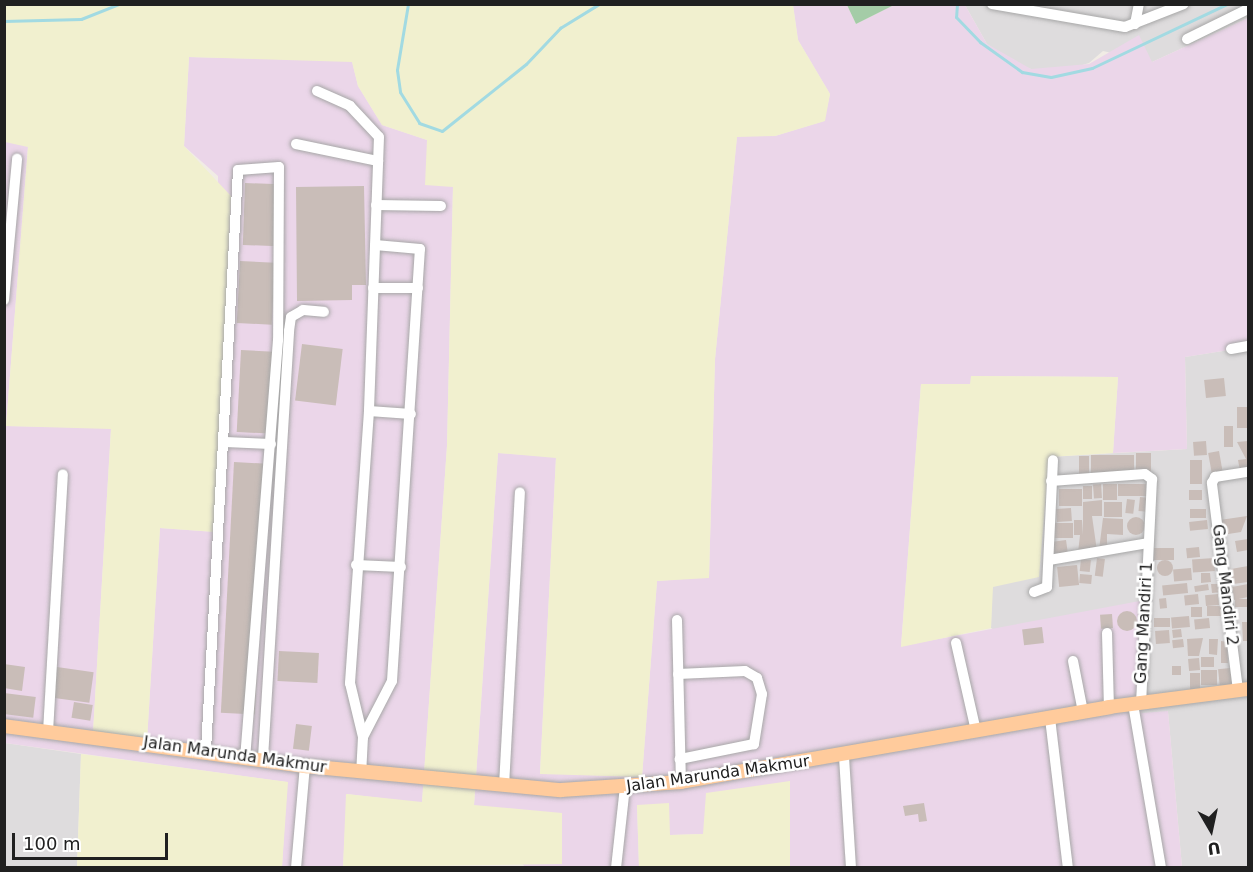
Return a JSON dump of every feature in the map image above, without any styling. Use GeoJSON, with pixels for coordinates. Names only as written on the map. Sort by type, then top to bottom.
{"type":"FeatureCollection","features":[{"type":"Feature","properties":{"kind":"main road","name":"Jalan Marunda Makmur"},"geometry":{"type":"LineString","coordinates":[[4,726],[206,750],[305,766],[504,786],[625,787],[681,782],[844,756],[1109,707],[1243,690]]}},
{"type":"Feature","properties":{"kind":"street"},"geometry":{"type":"LineString","coordinates":[[992,4],[1125,27],[1184,4]]}},
{"type":"Feature","properties":{"kind":"street"},"geometry":{"type":"LineString","coordinates":[[1135,24],[1139,4]]}},
{"type":"Feature","properties":{"kind":"street"},"geometry":{"type":"LineString","coordinates":[[1187,39],[1248,9]]}},
{"type":"Feature","properties":{"kind":"street"},"geometry":{"type":"LineString","coordinates":[[317,91],[350,106],[377,129],[378,161],[369,411],[356,565],[350,683],[363,737],[361,770]]}},
{"type":"Feature","properties":{"kind":"street"},"geometry":{"type":"LineString","coordinates":[[296,144],[378,161]]}},
{"type":"Feature","properties":{"kind":"street"},"geometry":{"type":"LineString","coordinates":[[4,300],[17,159]]}},
{"type":"Feature","properties":{"kind":"street"},"geometry":{"type":"LineString","coordinates":[[206,750],[225,442],[238,170],[279,167],[283,177],[271,444],[245,756]]}},
{"type":"Feature","properties":{"kind":"street"},"geometry":{"type":"LineString","coordinates":[[376,205],[441,206]]}},
{"type":"Feature","properties":{"kind":"street"},"geometry":{"type":"LineString","coordinates":[[363,737],[392,681],[411,414],[419,247],[375,245]]}},
{"type":"Feature","properties":{"kind":"street"},"geometry":{"type":"LineString","coordinates":[[374,288],[418,288]]}},
{"type":"Feature","properties":{"kind":"street"},"geometry":{"type":"LineString","coordinates":[[263,758],[290,324],[303,310],[324,312]]}},
{"type":"Feature","properties":{"kind":"street"},"geometry":{"type":"LineString","coordinates":[[1231,349],[1248,346]]}},
{"type":"Feature","properties":{"kind":"street"},"geometry":{"type":"LineString","coordinates":[[369,411],[411,414]]}},
{"type":"Feature","properties":{"kind":"street"},"geometry":{"type":"LineString","coordinates":[[225,442],[271,444]]}},
{"type":"Feature","properties":{"kind":"street"},"geometry":{"type":"LineString","coordinates":[[1034,592],[1046,589],[1053,460]]}},
{"type":"Feature","properties":{"kind":"street","name":"Gang Mandiri 2"},"geometry":{"type":"LineString","coordinates":[[1243,690],[1213,479],[1248,472]]}},
{"type":"Feature","properties":{"kind":"street"},"geometry":{"type":"LineString","coordinates":[[48,732],[63,474]]}},
{"type":"Feature","properties":{"kind":"street","name":"Gang Mandiri 1"},"geometry":{"type":"LineString","coordinates":[[1051,481],[1149,474],[1148,543],[1137,703],[1161,867]]}},
{"type":"Feature","properties":{"kind":"street"},"geometry":{"type":"LineString","coordinates":[[504,786],[520,492]]}},
{"type":"Feature","properties":{"kind":"street"},"geometry":{"type":"LineString","coordinates":[[1049,561],[1148,543]]}},
{"type":"Feature","properties":{"kind":"street"},"geometry":{"type":"LineString","coordinates":[[356,565],[401,567]]}},
{"type":"Feature","properties":{"kind":"street"},"geometry":{"type":"LineString","coordinates":[[677,620],[681,782]]}},
{"type":"Feature","properties":{"kind":"street"},"geometry":{"type":"LineString","coordinates":[[1107,633],[1109,707]]}},
{"type":"Feature","properties":{"kind":"street"},"geometry":{"type":"LineString","coordinates":[[956,643],[976,731]]}},
{"type":"Feature","properties":{"kind":"street"},"geometry":{"type":"LineString","coordinates":[[1073,661],[1083,712]]}},
{"type":"Feature","properties":{"kind":"street"},"geometry":{"type":"LineString","coordinates":[[678,674],[745,671],[757,678],[762,694],[759,738],[754,744],[680,759]]}},
{"type":"Feature","properties":{"kind":"street"},"geometry":{"type":"LineString","coordinates":[[1050,718],[1068,867]]}},
{"type":"Feature","properties":{"kind":"street"},"geometry":{"type":"LineString","coordinates":[[844,756],[851,867]]}},
{"type":"Feature","properties":{"kind":"street"},"geometry":{"type":"LineString","coordinates":[[296,867],[305,766]]}},
{"type":"Feature","properties":{"kind":"street"},"geometry":{"type":"LineString","coordinates":[[616,867],[625,787]]}},
{"type":"Feature","properties":{"kind":"shaded area"},"geometry":{"type":"Polygon","coordinates":[[[1248,4],[1248,18],[1152,62],[1103,51],[1089,63],[1066,70],[1031,69],[1012,61],[987,44],[965,5],[1248,4]]]}},
{"type":"Feature","properties":{"kind":"shaded area"},"geometry":{"type":"Polygon","coordinates":[[[793,5],[847,5],[856,24],[894,5],[965,5],[987,44],[1031,69],[1089,64],[1139,35],[1152,62],[1248,18],[1248,347],[1185,357],[1187,449],[1113,453],[1118,377],[971,376],[971,385],[921,384],[901,646],[1145,600],[1142,713],[1168,711],[1182,867],[790,867],[790,781],[704,834],[670,835],[637,805],[639,867],[525,867],[474,806],[498,453],[556,457],[540,773],[642,777],[657,581],[709,577],[715,359],[737,136],[775,136],[824,121],[830,94],[798,40],[793,5]]]}},
{"type":"Feature","properties":{"kind":"shaded area"},"geometry":{"type":"Polygon","coordinates":[[[189,57],[352,61],[358,86],[382,125],[427,140],[453,186],[447,446],[422,803],[347,794],[343,867],[282,867],[287,782],[5,743],[5,141],[28,146],[6,426],[111,428],[93,733],[147,740],[160,528],[215,532],[218,176],[184,146],[189,57]]]}},
{"type":"Feature","properties":{"kind":"shaded area"},"geometry":{"type":"Polygon","coordinates":[[[1248,347],[1248,867],[1182,867],[1168,712],[1141,714],[991,628],[992,587],[1049,457],[1187,449],[1185,357],[1248,347]]]}},
{"type":"Feature","properties":{"kind":"shaded area"},"geometry":{"type":"Polygon","coordinates":[[[5,743],[81,754],[77,867],[5,868],[5,743]]]}},
{"type":"Feature","properties":{"kind":"green space"},"geometry":{"type":"Polygon","coordinates":[[[5,5],[793,5],[798,40],[830,94],[825,121],[775,136],[737,137],[715,359],[709,578],[657,581],[642,777],[540,774],[556,458],[498,453],[474,805],[562,813],[562,864],[343,867],[346,794],[422,802],[447,446],[453,187],[425,185],[427,140],[382,125],[358,86],[352,62],[189,57],[184,146],[231,196],[216,532],[160,528],[147,740],[93,733],[111,429],[6,426],[28,147],[5,142],[5,5]]]}},
{"type":"Feature","properties":{"kind":"green space"},"geometry":{"type":"Polygon","coordinates":[[[847,5],[894,5],[856,24],[847,5]]]}},
{"type":"Feature","properties":{"kind":"green space"},"geometry":{"type":"Polygon","coordinates":[[[971,376],[1118,377],[1113,453],[1049,457],[1039,577],[993,587],[991,628],[901,647],[921,384],[970,384],[971,376]]]}},
{"type":"Feature","properties":{"kind":"green space"},"geometry":{"type":"Polygon","coordinates":[[[81,754],[288,782],[282,867],[77,867],[81,754]]]}},
{"type":"Feature","properties":{"kind":"green space"},"geometry":{"type":"Polygon","coordinates":[[[790,781],[790,867],[639,867],[637,805],[669,803],[670,835],[703,834],[706,793],[790,781]]]}},
{"type":"Feature","properties":{"kind":"building"},"geometry":{"type":"Polygon","coordinates":[[[245,183],[280,184],[278,246],[243,245],[245,183]]]}},
{"type":"Feature","properties":{"kind":"building"},"geometry":{"type":"Polygon","coordinates":[[[364,186],[366,285],[352,285],[352,300],[297,301],[296,187],[364,186]]]}},
{"type":"Feature","properties":{"kind":"building"},"geometry":{"type":"Polygon","coordinates":[[[240,261],[275,263],[272,325],[237,323],[240,261]]]}},
{"type":"Feature","properties":{"kind":"building"},"geometry":{"type":"Polygon","coordinates":[[[302,344],[343,349],[336,406],[295,401],[302,344]]]}},
{"type":"Feature","properties":{"kind":"building"},"geometry":{"type":"Polygon","coordinates":[[[241,350],[274,352],[270,434],[237,432],[241,350]]]}},
{"type":"Feature","properties":{"kind":"building"},"geometry":{"type":"Polygon","coordinates":[[[1224,378],[1226,396],[1206,398],[1204,380],[1224,378]]]}},
{"type":"Feature","properties":{"kind":"building"},"geometry":{"type":"Polygon","coordinates":[[[1237,407],[1248,407],[1248,428],[1237,428],[1237,407]]]}},
{"type":"Feature","properties":{"kind":"building"},"geometry":{"type":"Polygon","coordinates":[[[1224,426],[1233,426],[1233,447],[1224,447],[1224,426]]]}},
{"type":"Feature","properties":{"kind":"building"},"geometry":{"type":"Polygon","coordinates":[[[1206,441],[1207,455],[1194,456],[1193,442],[1206,441]]]}},
{"type":"Feature","properties":{"kind":"building"},"geometry":{"type":"Polygon","coordinates":[[[1248,441],[1248,470],[1240,471],[1238,460],[1246,459],[1237,442],[1248,441]]]}},
{"type":"Feature","properties":{"kind":"building"},"geometry":{"type":"Polygon","coordinates":[[[1219,451],[1223,473],[1212,475],[1208,453],[1219,451]]]}},
{"type":"Feature","properties":{"kind":"building"},"geometry":{"type":"Polygon","coordinates":[[[1136,453],[1151,453],[1151,471],[1136,471],[1136,453]]]}},
{"type":"Feature","properties":{"kind":"building"},"geometry":{"type":"Polygon","coordinates":[[[1091,455],[1134,455],[1134,474],[1091,474],[1091,455]]]}},
{"type":"Feature","properties":{"kind":"building"},"geometry":{"type":"Polygon","coordinates":[[[1079,456],[1089,456],[1089,475],[1079,475],[1079,456]]]}},
{"type":"Feature","properties":{"kind":"building"},"geometry":{"type":"Polygon","coordinates":[[[1190,460],[1202,460],[1202,484],[1190,484],[1190,460]]]}},
{"type":"Feature","properties":{"kind":"building"},"geometry":{"type":"Polygon","coordinates":[[[234,462],[268,464],[255,714],[221,713],[234,462]]]}},
{"type":"Feature","properties":{"kind":"building"},"geometry":{"type":"Polygon","coordinates":[[[1101,484],[1102,498],[1094,499],[1093,485],[1101,484]]]}},
{"type":"Feature","properties":{"kind":"building"},"geometry":{"type":"Polygon","coordinates":[[[1103,484],[1117,484],[1117,500],[1103,500],[1103,484]]]}},
{"type":"Feature","properties":{"kind":"building"},"geometry":{"type":"Polygon","coordinates":[[[1118,484],[1146,484],[1146,496],[1118,496],[1118,484]]]}},
{"type":"Feature","properties":{"kind":"building"},"geometry":{"type":"Polygon","coordinates":[[[1083,486],[1092,486],[1092,499],[1083,499],[1083,486]]]}},
{"type":"Feature","properties":{"kind":"building"},"geometry":{"type":"Polygon","coordinates":[[[1059,489],[1082,489],[1082,506],[1059,506],[1059,489]]]}},
{"type":"Feature","properties":{"kind":"building"},"geometry":{"type":"Polygon","coordinates":[[[1189,490],[1202,490],[1202,500],[1189,500],[1189,490]]]}},
{"type":"Feature","properties":{"kind":"building"},"geometry":{"type":"Polygon","coordinates":[[[1140,497],[1149,498],[1147,512],[1139,511],[1140,497]]]}},
{"type":"Feature","properties":{"kind":"building"},"geometry":{"type":"Polygon","coordinates":[[[1127,499],[1135,500],[1133,514],[1125,513],[1127,499]]]}},
{"type":"Feature","properties":{"kind":"building"},"geometry":{"type":"Polygon","coordinates":[[[1102,500],[1102,516],[1092,516],[1097,551],[1078,553],[1080,535],[1074,535],[1074,520],[1082,520],[1083,535],[1083,502],[1102,500]]]}},
{"type":"Feature","properties":{"kind":"building"},"geometry":{"type":"Polygon","coordinates":[[[1104,502],[1122,502],[1122,517],[1104,517],[1104,502]]]}},
{"type":"Feature","properties":{"kind":"building"},"geometry":{"type":"Polygon","coordinates":[[[1071,508],[1072,521],[1057,522],[1056,509],[1071,508]]]}},
{"type":"Feature","properties":{"kind":"building"},"geometry":{"type":"Polygon","coordinates":[[[1190,509],[1206,509],[1206,518],[1190,518],[1190,509]]]}},
{"type":"Feature","properties":{"kind":"building"},"geometry":{"type":"Polygon","coordinates":[[[1247,516],[1241,532],[1222,535],[1220,520],[1247,516]]]}},
{"type":"Feature","properties":{"kind":"building"},"geometry":{"type":"Polygon","coordinates":[[[1132,517],[1140,517],[1145,522],[1143,533],[1132,535],[1127,530],[1127,522],[1132,517]]]}},
{"type":"Feature","properties":{"kind":"building"},"geometry":{"type":"Polygon","coordinates":[[[1103,518],[1123,519],[1123,535],[1107,534],[1107,550],[1099,550],[1103,518]]]}},
{"type":"Feature","properties":{"kind":"building"},"geometry":{"type":"Polygon","coordinates":[[[1207,520],[1208,529],[1190,531],[1189,522],[1207,520]]]}},
{"type":"Feature","properties":{"kind":"building"},"geometry":{"type":"Polygon","coordinates":[[[1052,523],[1073,523],[1073,538],[1052,538],[1052,523]]]}},
{"type":"Feature","properties":{"kind":"building"},"geometry":{"type":"Polygon","coordinates":[[[1248,539],[1248,550],[1237,552],[1235,541],[1248,539]]]}},
{"type":"Feature","properties":{"kind":"building"},"geometry":{"type":"Polygon","coordinates":[[[1066,540],[1068,555],[1053,557],[1051,542],[1066,540]]]}},
{"type":"Feature","properties":{"kind":"building"},"geometry":{"type":"Polygon","coordinates":[[[1199,547],[1200,557],[1187,558],[1186,548],[1199,547]]]}},
{"type":"Feature","properties":{"kind":"building"},"geometry":{"type":"Polygon","coordinates":[[[1154,548],[1174,548],[1174,560],[1154,560],[1154,548]]]}},
{"type":"Feature","properties":{"kind":"building"},"geometry":{"type":"Polygon","coordinates":[[[1097,558],[1105,559],[1103,577],[1095,576],[1097,558]]]}},
{"type":"Feature","properties":{"kind":"building"},"geometry":{"type":"Polygon","coordinates":[[[1214,558],[1215,571],[1193,573],[1192,560],[1214,558]]]}},
{"type":"Feature","properties":{"kind":"building"},"geometry":{"type":"Polygon","coordinates":[[[1081,559],[1091,560],[1090,572],[1080,571],[1081,559]]]}},
{"type":"Feature","properties":{"kind":"building"},"geometry":{"type":"Polygon","coordinates":[[[1165,560],[1171,562],[1173,568],[1171,574],[1165,576],[1159,574],[1157,568],[1159,562],[1165,560]]]}},
{"type":"Feature","properties":{"kind":"building"},"geometry":{"type":"Polygon","coordinates":[[[1077,565],[1079,585],[1059,587],[1057,567],[1077,565]]]}},
{"type":"Feature","properties":{"kind":"building"},"geometry":{"type":"Polygon","coordinates":[[[1248,566],[1248,582],[1233,584],[1231,569],[1248,566]]]}},
{"type":"Feature","properties":{"kind":"building"},"geometry":{"type":"Polygon","coordinates":[[[1191,568],[1192,580],[1174,582],[1173,570],[1191,568]]]}},
{"type":"Feature","properties":{"kind":"building"},"geometry":{"type":"Polygon","coordinates":[[[1201,573],[1210,573],[1211,582],[1201,583],[1201,573]]]}},
{"type":"Feature","properties":{"kind":"building"},"geometry":{"type":"Polygon","coordinates":[[[1080,574],[1092,575],[1091,584],[1079,583],[1080,574]]]}},
{"type":"Feature","properties":{"kind":"building"},"geometry":{"type":"Polygon","coordinates":[[[1187,583],[1188,593],[1163,596],[1162,586],[1187,583]]]}},
{"type":"Feature","properties":{"kind":"building"},"geometry":{"type":"Polygon","coordinates":[[[1208,584],[1209,590],[1195,592],[1194,586],[1208,584]]]}},
{"type":"Feature","properties":{"kind":"building"},"geometry":{"type":"Polygon","coordinates":[[[1211,584],[1222,584],[1222,592],[1212,593],[1211,584]]]}},
{"type":"Feature","properties":{"kind":"building"},"geometry":{"type":"Polygon","coordinates":[[[1248,584],[1248,597],[1234,600],[1232,587],[1248,584]]]}},
{"type":"Feature","properties":{"kind":"building"},"geometry":{"type":"Polygon","coordinates":[[[1198,594],[1199,604],[1185,605],[1184,595],[1198,594]]]}},
{"type":"Feature","properties":{"kind":"building"},"geometry":{"type":"Polygon","coordinates":[[[1218,594],[1219,605],[1206,606],[1205,595],[1218,594]]]}},
{"type":"Feature","properties":{"kind":"building"},"geometry":{"type":"Polygon","coordinates":[[[1166,598],[1167,608],[1160,609],[1159,599],[1166,598]]]}},
{"type":"Feature","properties":{"kind":"building"},"geometry":{"type":"Polygon","coordinates":[[[1235,599],[1248,599],[1248,607],[1235,607],[1235,599]]]}},
{"type":"Feature","properties":{"kind":"building"},"geometry":{"type":"Polygon","coordinates":[[[1207,606],[1224,606],[1224,616],[1207,616],[1207,606]]]}},
{"type":"Feature","properties":{"kind":"building"},"geometry":{"type":"Polygon","coordinates":[[[1191,607],[1202,607],[1202,617],[1191,617],[1191,607]]]}},
{"type":"Feature","properties":{"kind":"building"},"geometry":{"type":"Polygon","coordinates":[[[1127,611],[1134,614],[1137,621],[1134,628],[1127,631],[1120,628],[1117,621],[1120,614],[1127,611]]]}},
{"type":"Feature","properties":{"kind":"building"},"geometry":{"type":"Polygon","coordinates":[[[1112,614],[1113,628],[1101,629],[1100,615],[1112,614]]]}},
{"type":"Feature","properties":{"kind":"building"},"geometry":{"type":"Polygon","coordinates":[[[1189,616],[1190,627],[1172,629],[1171,618],[1189,616]]]}},
{"type":"Feature","properties":{"kind":"building"},"geometry":{"type":"Polygon","coordinates":[[[1154,618],[1170,618],[1170,627],[1154,627],[1154,618]]]}},
{"type":"Feature","properties":{"kind":"building"},"geometry":{"type":"Polygon","coordinates":[[[1209,618],[1210,628],[1195,630],[1194,620],[1209,618]]]}},
{"type":"Feature","properties":{"kind":"building"},"geometry":{"type":"Polygon","coordinates":[[[1242,622],[1248,622],[1248,641],[1243,641],[1242,622]]]}},
{"type":"Feature","properties":{"kind":"building"},"geometry":{"type":"Polygon","coordinates":[[[1042,627],[1044,643],[1024,645],[1022,629],[1042,627]]]}},
{"type":"Feature","properties":{"kind":"building"},"geometry":{"type":"Polygon","coordinates":[[[1181,629],[1182,637],[1173,638],[1172,630],[1181,629]]]}},
{"type":"Feature","properties":{"kind":"building"},"geometry":{"type":"Polygon","coordinates":[[[1169,630],[1170,643],[1156,644],[1155,631],[1169,630]]]}},
{"type":"Feature","properties":{"kind":"building"},"geometry":{"type":"Polygon","coordinates":[[[1203,638],[1199,656],[1188,656],[1187,639],[1203,638]]]}},
{"type":"Feature","properties":{"kind":"building"},"geometry":{"type":"Polygon","coordinates":[[[1183,639],[1184,647],[1173,648],[1172,640],[1183,639]]]}},
{"type":"Feature","properties":{"kind":"building"},"geometry":{"type":"Polygon","coordinates":[[[1209,639],[1218,639],[1217,655],[1209,654],[1209,639]]]}},
{"type":"Feature","properties":{"kind":"building"},"geometry":{"type":"Polygon","coordinates":[[[1221,641],[1227,642],[1228,663],[1221,663],[1221,641]]]}},
{"type":"Feature","properties":{"kind":"building"},"geometry":{"type":"Polygon","coordinates":[[[279,651],[319,653],[317,683],[277,681],[279,651]]]}},
{"type":"Feature","properties":{"kind":"building"},"geometry":{"type":"Polygon","coordinates":[[[1201,657],[1214,657],[1214,667],[1201,667],[1201,657]]]}},
{"type":"Feature","properties":{"kind":"building"},"geometry":{"type":"Polygon","coordinates":[[[1199,658],[1200,670],[1189,671],[1188,659],[1199,658]]]}},
{"type":"Feature","properties":{"kind":"building"},"geometry":{"type":"Polygon","coordinates":[[[4,664],[25,667],[22,691],[4,688],[4,664]]]}},
{"type":"Feature","properties":{"kind":"building"},"geometry":{"type":"Polygon","coordinates":[[[1172,666],[1181,666],[1181,675],[1172,675],[1172,666]]]}},
{"type":"Feature","properties":{"kind":"building"},"geometry":{"type":"Polygon","coordinates":[[[57,667],[94,672],[89,703],[53,698],[57,667]]]}},
{"type":"Feature","properties":{"kind":"building"},"geometry":{"type":"Polygon","coordinates":[[[1230,668],[1232,686],[1220,687],[1218,669],[1230,668]]]}},
{"type":"Feature","properties":{"kind":"building"},"geometry":{"type":"Polygon","coordinates":[[[1201,670],[1217,670],[1217,685],[1201,685],[1201,670]]]}},
{"type":"Feature","properties":{"kind":"building"},"geometry":{"type":"Polygon","coordinates":[[[1190,673],[1200,673],[1200,690],[1190,690],[1190,673]]]}},
{"type":"Feature","properties":{"kind":"building"},"geometry":{"type":"Polygon","coordinates":[[[4,693],[36,697],[33,718],[4,714],[4,693]]]}},
{"type":"Feature","properties":{"kind":"building"},"geometry":{"type":"Polygon","coordinates":[[[74,702],[93,705],[90,721],[71,718],[74,702]]]}},
{"type":"Feature","properties":{"kind":"building"},"geometry":{"type":"Polygon","coordinates":[[[296,724],[312,726],[309,751],[293,749],[296,724]]]}},
{"type":"Feature","properties":{"kind":"building"},"geometry":{"type":"Polygon","coordinates":[[[924,803],[927,821],[919,822],[918,814],[905,816],[903,806],[924,803]]]}},
{"type":"Feature","properties":{"kind":"waterway"},"geometry":{"type":"LineString","coordinates":[[4,21],[81,19],[119,4]]}},
{"type":"Feature","properties":{"kind":"waterway"},"geometry":{"type":"LineString","coordinates":[[408,4],[397,70],[400,92],[419,123],[442,131],[526,64],[560,28],[599,4]]}},
{"type":"Feature","properties":{"kind":"waterway"},"geometry":{"type":"LineString","coordinates":[[957,4],[956,17],[980,42],[1022,72],[1051,77],[1092,68],[1227,4]]}}]}
